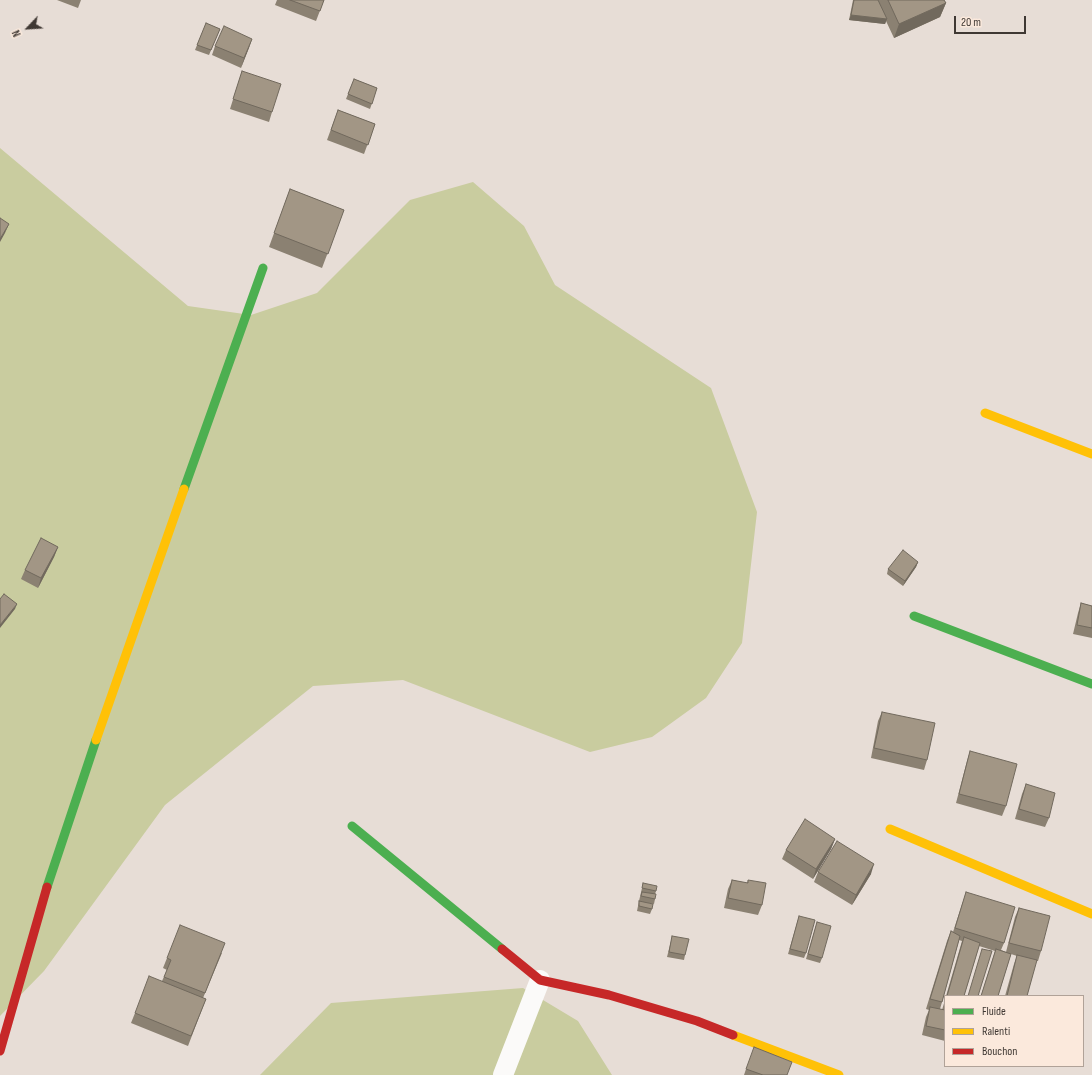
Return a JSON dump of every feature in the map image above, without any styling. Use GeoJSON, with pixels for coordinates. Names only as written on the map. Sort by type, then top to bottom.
{"type":"FeatureCollection","features":[{"type":"Feature","properties":{"kind":"street"},"geometry":{"type":"LineString","coordinates":[[0,1051],[45,894],[115,684],[263,268]]}},
{"type":"Feature","properties":{"kind":"street"},"geometry":{"type":"LineString","coordinates":[[985,413],[1092,454]]}},
{"type":"Feature","properties":{"kind":"street"},"geometry":{"type":"LineString","coordinates":[[914,616],[1092,684]]}},
{"type":"Feature","properties":{"kind":"street"},"geometry":{"type":"LineString","coordinates":[[352,826],[540,980],[609,995],[697,1022],[839,1075]]}},
{"type":"Feature","properties":{"kind":"street"},"geometry":{"type":"LineString","coordinates":[[890,829],[1092,914]]}},
{"type":"Feature","properties":{"kind":"street"},"geometry":{"type":"LineString","coordinates":[[503,1075],[540,980]]}},
{"type":"Feature","properties":{"kind":"green space"},"geometry":{"type":"Polygon","coordinates":[[[0,148],[188,306],[251,315],[317,293],[410,200],[473,182],[524,226],[555,285],[711,388],[757,512],[742,643],[706,698],[652,737],[590,752],[403,680],[313,686],[165,805],[44,971],[0,1016],[0,148]]]}},
{"type":"Feature","properties":{"kind":"green space"},"geometry":{"type":"Polygon","coordinates":[[[523,988],[578,1021],[612,1075],[260,1075],[331,1003],[523,988]]]}},
{"type":"Feature","properties":{"kind":"building"},"geometry":{"type":"Polygon","coordinates":[[[290,0],[324,0],[320,11],[290,0]]]}},
{"type":"Feature","properties":{"kind":"building"},"geometry":{"type":"Polygon","coordinates":[[[854,0],[878,0],[887,19],[851,15],[854,0]]]}},
{"type":"Feature","properties":{"kind":"building"},"geometry":{"type":"Polygon","coordinates":[[[888,0],[944,0],[946,3],[899,24],[888,0]]]}},
{"type":"Feature","properties":{"kind":"building"},"geometry":{"type":"Polygon","coordinates":[[[206,23],[220,29],[211,50],[197,45],[206,23]]]}},
{"type":"Feature","properties":{"kind":"building"},"geometry":{"type":"Polygon","coordinates":[[[224,26],[252,39],[244,58],[215,46],[224,26]]]}},
{"type":"Feature","properties":{"kind":"building"},"geometry":{"type":"Polygon","coordinates":[[[242,71],[281,84],[272,112],[233,99],[242,71]]]}},
{"type":"Feature","properties":{"kind":"building"},"geometry":{"type":"Polygon","coordinates":[[[354,79],[377,88],[372,104],[348,94],[354,79]]]}},
{"type":"Feature","properties":{"kind":"building"},"geometry":{"type":"Polygon","coordinates":[[[338,110],[375,124],[368,145],[331,130],[338,110]]]}},
{"type":"Feature","properties":{"kind":"building"},"geometry":{"type":"Polygon","coordinates":[[[290,189],[344,210],[328,254],[274,233],[290,189]]]}},
{"type":"Feature","properties":{"kind":"building"},"geometry":{"type":"Polygon","coordinates":[[[0,218],[9,224],[0,239],[0,218]]]}},
{"type":"Feature","properties":{"kind":"building"},"geometry":{"type":"Polygon","coordinates":[[[41,538],[58,547],[41,578],[25,570],[41,538]]]}},
{"type":"Feature","properties":{"kind":"building"},"geometry":{"type":"Polygon","coordinates":[[[903,550],[918,562],[905,581],[888,569],[903,550]]]}},
{"type":"Feature","properties":{"kind":"building"},"geometry":{"type":"Polygon","coordinates":[[[4,594],[17,604],[0,625],[0,599],[4,594]]]}},
{"type":"Feature","properties":{"kind":"building"},"geometry":{"type":"Polygon","coordinates":[[[1081,603],[1092,606],[1092,628],[1077,625],[1081,603]]]}},
{"type":"Feature","properties":{"kind":"building"},"geometry":{"type":"Polygon","coordinates":[[[882,712],[935,723],[927,760],[874,748],[882,712]]]}},
{"type":"Feature","properties":{"kind":"building"},"geometry":{"type":"Polygon","coordinates":[[[970,751],[1017,764],[1006,806],[959,794],[970,751]]]}},
{"type":"Feature","properties":{"kind":"building"},"geometry":{"type":"Polygon","coordinates":[[[1026,784],[1055,793],[1049,818],[1019,809],[1026,784]]]}},
{"type":"Feature","properties":{"kind":"building"},"geometry":{"type":"Polygon","coordinates":[[[805,819],[835,839],[816,869],[786,850],[805,819]]]}},
{"type":"Feature","properties":{"kind":"building"},"geometry":{"type":"Polygon","coordinates":[[[837,841],[874,864],[856,895],[818,872],[837,841]]]}},
{"type":"Feature","properties":{"kind":"building"},"geometry":{"type":"Polygon","coordinates":[[[732,880],[748,883],[748,880],[766,883],[762,905],[728,898],[732,880]]]}},
{"type":"Feature","properties":{"kind":"building"},"geometry":{"type":"Polygon","coordinates":[[[643,883],[657,886],[656,891],[642,888],[643,883]]]}},
{"type":"Feature","properties":{"kind":"building"},"geometry":{"type":"Polygon","coordinates":[[[642,892],[656,894],[655,899],[641,896],[642,892]]]}},
{"type":"Feature","properties":{"kind":"building"},"geometry":{"type":"Polygon","coordinates":[[[966,892],[1015,907],[1004,943],[955,928],[966,892]]]}},
{"type":"Feature","properties":{"kind":"building"},"geometry":{"type":"Polygon","coordinates":[[[639,901],[653,904],[652,909],[639,906],[639,901]]]}},
{"type":"Feature","properties":{"kind":"building"},"geometry":{"type":"Polygon","coordinates":[[[1019,908],[1050,916],[1041,951],[1009,943],[1019,908]]]}},
{"type":"Feature","properties":{"kind":"building"},"geometry":{"type":"Polygon","coordinates":[[[799,916],[815,920],[806,953],[790,949],[799,916]]]}},
{"type":"Feature","properties":{"kind":"building"},"geometry":{"type":"Polygon","coordinates":[[[817,922],[831,926],[822,958],[808,954],[817,922]]]}},
{"type":"Feature","properties":{"kind":"building"},"geometry":{"type":"Polygon","coordinates":[[[180,925],[225,943],[205,993],[164,977],[171,960],[167,958],[180,925]]]}},
{"type":"Feature","properties":{"kind":"building"},"geometry":{"type":"Polygon","coordinates":[[[951,931],[960,936],[942,1002],[930,999],[951,931]]]}},
{"type":"Feature","properties":{"kind":"building"},"geometry":{"type":"Polygon","coordinates":[[[672,936],[689,939],[685,955],[669,952],[672,936]]]}},
{"type":"Feature","properties":{"kind":"building"},"geometry":{"type":"Polygon","coordinates":[[[964,937],[980,943],[964,995],[947,995],[964,937]]]}},
{"type":"Feature","properties":{"kind":"building"},"geometry":{"type":"Polygon","coordinates":[[[982,949],[992,951],[978,995],[968,995],[982,949]]]}},
{"type":"Feature","properties":{"kind":"building"},"geometry":{"type":"Polygon","coordinates":[[[996,949],[1011,954],[998,995],[981,995],[996,949]]]}},
{"type":"Feature","properties":{"kind":"building"},"geometry":{"type":"Polygon","coordinates":[[[1017,955],[1037,960],[1027,995],[1007,995],[1017,955]]]}},
{"type":"Feature","properties":{"kind":"building"},"geometry":{"type":"Polygon","coordinates":[[[149,976],[206,999],[191,1036],[135,1013],[149,976]]]}},
{"type":"Feature","properties":{"kind":"building"},"geometry":{"type":"Polygon","coordinates":[[[930,1007],[944,1010],[944,1030],[926,1026],[930,1007]]]}},
{"type":"Feature","properties":{"kind":"building"},"geometry":{"type":"Polygon","coordinates":[[[754,1047],[792,1062],[787,1075],[763,1075],[746,1069],[754,1047]]]}},
{"type":"Feature","properties":{"kind":"traffic: fast"},"geometry":{"type":"LineString","coordinates":[[184,489],[263,268]]}},
{"type":"Feature","properties":{"kind":"traffic: fast"},"geometry":{"type":"LineString","coordinates":[[914,616],[1092,684]]}},
{"type":"Feature","properties":{"kind":"traffic: fast"},"geometry":{"type":"LineString","coordinates":[[47,887],[96,740]]}},
{"type":"Feature","properties":{"kind":"traffic: fast"},"geometry":{"type":"LineString","coordinates":[[352,826],[502,949]]}},
{"type":"Feature","properties":{"kind":"traffic: slow"},"geometry":{"type":"LineString","coordinates":[[985,413],[1092,454]]}},
{"type":"Feature","properties":{"kind":"traffic: slow"},"geometry":{"type":"LineString","coordinates":[[96,740],[184,489]]}},
{"type":"Feature","properties":{"kind":"traffic: slow"},"geometry":{"type":"LineString","coordinates":[[890,829],[1092,914]]}},
{"type":"Feature","properties":{"kind":"traffic: slow"},"geometry":{"type":"LineString","coordinates":[[733,1035],[839,1075]]}},
{"type":"Feature","properties":{"kind":"traffic: jam"},"geometry":{"type":"LineString","coordinates":[[0,1051],[47,887]]}},
{"type":"Feature","properties":{"kind":"traffic: jam"},"geometry":{"type":"LineString","coordinates":[[502,949],[540,980],[609,995],[697,1021],[733,1035]]}}]}
